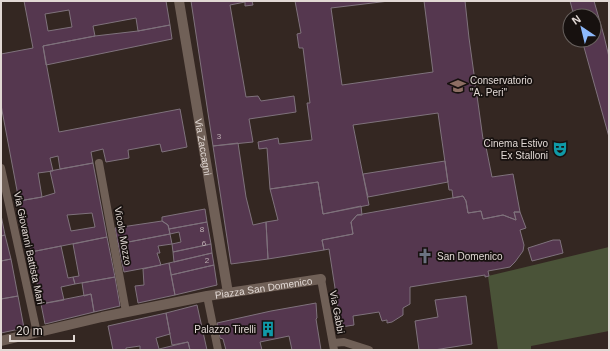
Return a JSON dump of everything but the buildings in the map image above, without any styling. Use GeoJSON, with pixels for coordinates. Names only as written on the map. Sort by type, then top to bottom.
{"type":"FeatureCollection","features":[{"type":"Feature","properties":{"kind":"street","name":"Via Zaccagni"},"geometry":{"type":"LineString","coordinates":[[179,1],[228,293]]}},
{"type":"Feature","properties":{"kind":"street","name":"Piazza San Domenico"},"geometry":{"type":"LineString","coordinates":[[1,341],[102,317],[207,296],[321,279]]}},
{"type":"Feature","properties":{"kind":"lane","name":"Vicolo Mozzo"},"geometry":{"type":"LineString","coordinates":[[99,163],[126,312]]}},
{"type":"Feature","properties":{"kind":"lane","name":"Via Giovanni Battista Mari"},"geometry":{"type":"LineString","coordinates":[[1,168],[37,333]]}},
{"type":"Feature","properties":{"kind":"lane","name":"Via Gabbi"},"geometry":{"type":"LineString","coordinates":[[321,279],[334,347]]}},
{"type":"Feature","properties":{"kind":"lane"},"geometry":{"type":"LineString","coordinates":[[207,296],[218,350]]}},
{"type":"Feature","properties":{"kind":"lane"},"geometry":{"type":"LineString","coordinates":[[334,347],[344,342],[369,350]]}},
{"type":"Feature","properties":{"kind":"green space"},"geometry":{"type":"Polygon","coordinates":[[[609,247],[609,331],[531,346],[531,350],[498,350],[488,276],[609,247]]]}},
{"type":"Feature","properties":{"kind":"place","name":"Conservatorio \"A. Peri\""},"geometry":{"type":"Point","coordinates":[458,86]}},
{"type":"Feature","properties":{"kind":"place","name":"Cinema Estivo Ex Stalloni"},"geometry":{"type":"Point","coordinates":[560,149]}},
{"type":"Feature","properties":{"kind":"place","name":"San Domenico"},"geometry":{"type":"Point","coordinates":[425,256]}},
{"type":"Feature","properties":{"kind":"place","name":"Palazzo Tirelli"},"geometry":{"type":"Point","coordinates":[268,329]}}]}
